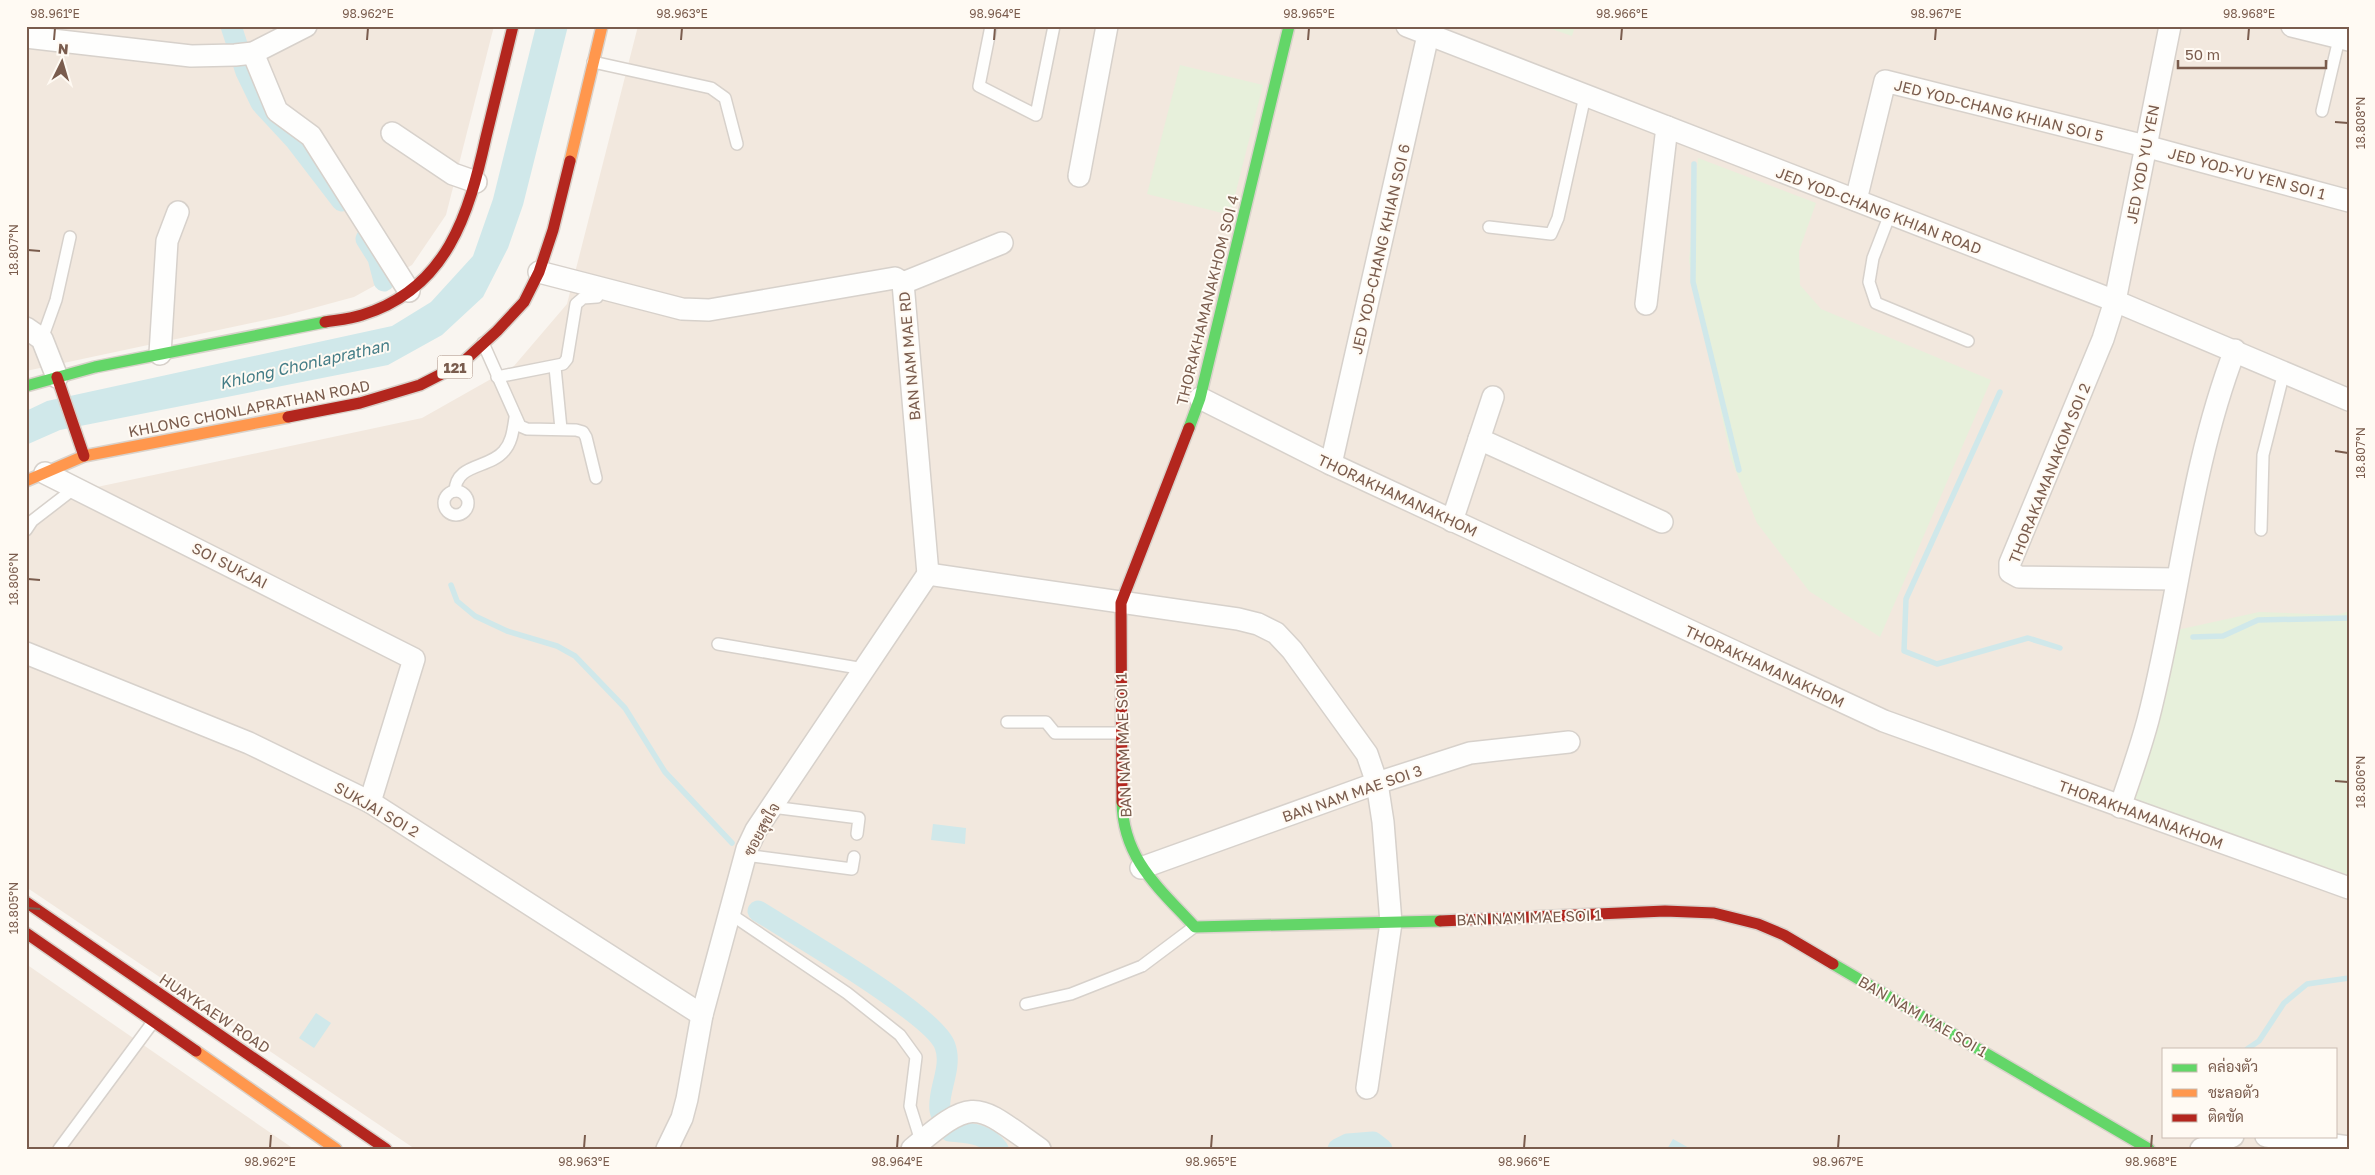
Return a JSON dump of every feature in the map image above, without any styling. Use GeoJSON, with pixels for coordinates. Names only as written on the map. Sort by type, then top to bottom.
{"type":"FeatureCollection","features":[{"type":"Feature","properties":{"kind":"main road"},"geometry":{"type":"LineString","coordinates":[[26,386],[57,377],[160,354],[362,315],[392,302],[409,291],[428,275],[446,254],[460,228],[476,182],[513,26]]}},
{"type":"Feature","properties":{"kind":"main road","name":"KHLONG CHONLAPRATHAN ROAD"},"geometry":{"type":"LineString","coordinates":[[36,477],[84,456],[360,403],[420,385],[461,364],[524,302],[539,272],[553,230],[602,26]]}},
{"type":"Feature","properties":{"kind":"main road","name":"THORAKHAMANAKHOM SOI 4"},"geometry":{"type":"LineString","coordinates":[[1121,603],[1200,398],[1289,26]]}},
{"type":"Feature","properties":{"kind":"main road"},"geometry":{"type":"LineString","coordinates":[[57,377],[84,456]]}},
{"type":"Feature","properties":{"kind":"main road","name":"BAN NAM MAE SOI 1"},"geometry":{"type":"LineString","coordinates":[[1121,603],[1120,733],[1122,811],[1128,840],[1141,868],[1195,927],[1390,923],[1665,911],[1714,913],[1758,924],[1784,935],[2149,1149]]}},
{"type":"Feature","properties":{"kind":"main road","name":"HUAYKAEW ROAD"},"geometry":{"type":"LineString","coordinates":[[26,902],[386,1149]]}},
{"type":"Feature","properties":{"kind":"main road"},"geometry":{"type":"LineString","coordinates":[[26,933],[335,1149]]}},
{"type":"Feature","properties":{"kind":"street"},"geometry":{"type":"LineString","coordinates":[[26,37],[191,56],[244,54],[306,26]]}},
{"type":"Feature","properties":{"kind":"street"},"geometry":{"type":"LineString","coordinates":[[1079,176],[1107,26]]}},
{"type":"Feature","properties":{"kind":"street","name":"JED YOD-CHANG KHIAN ROAD"},"geometry":{"type":"LineString","coordinates":[[1407,26],[2115,301],[2235,350],[2349,400]]}},
{"type":"Feature","properties":{"kind":"street","name":"JED YOD YU YEN"},"geometry":{"type":"LineString","coordinates":[[2115,301],[2170,26]]}},
{"type":"Feature","properties":{"kind":"street"},"geometry":{"type":"LineString","coordinates":[[2292,26],[2344,40]]}},
{"type":"Feature","properties":{"kind":"street","name":"JED YOD-CHANG KHIAN SOI 6"},"geometry":{"type":"LineString","coordinates":[[1331,464],[1428,35]]}},
{"type":"Feature","properties":{"kind":"street"},"geometry":{"type":"LineString","coordinates":[[244,54],[277,111],[311,136],[409,291]]}},
{"type":"Feature","properties":{"kind":"street","name":"JED YOD-CHANG KHIAN SOI 5"},"geometry":{"type":"LineString","coordinates":[[1856,200],[1885,81],[2145,146]]}},
{"type":"Feature","properties":{"kind":"street"},"geometry":{"type":"LineString","coordinates":[[1646,304],[1667,127]]}},
{"type":"Feature","properties":{"kind":"street"},"geometry":{"type":"LineString","coordinates":[[392,133],[453,174],[476,182]]}},
{"type":"Feature","properties":{"kind":"street","name":"JED YOD-YU YEN SOI 1"},"geometry":{"type":"LineString","coordinates":[[2145,146],[2349,201]]}},
{"type":"Feature","properties":{"kind":"street"},"geometry":{"type":"LineString","coordinates":[[160,354],[167,241],[178,212]]}},
{"type":"Feature","properties":{"kind":"street"},"geometry":{"type":"LineString","coordinates":[[903,283],[1002,243]]}},
{"type":"Feature","properties":{"kind":"street","name":"BAN NAM MAE RD"},"geometry":{"type":"LineString","coordinates":[[539,272],[682,309],[709,310],[895,278],[903,283],[928,574]]}},
{"type":"Feature","properties":{"kind":"street","name":"THORAKAMANAKOM SOI 2"},"geometry":{"type":"LineString","coordinates":[[2115,301],[2103,339],[2010,562],[2010,572],[2019,577],[2177,579]]}},
{"type":"Feature","properties":{"kind":"street"},"geometry":{"type":"LineString","coordinates":[[34,333],[57,377]]}},
{"type":"Feature","properties":{"kind":"street"},"geometry":{"type":"LineString","coordinates":[[2120,807],[2148,721],[2202,452],[2218,394],[2235,350]]}},
{"type":"Feature","properties":{"kind":"street"},"geometry":{"type":"LineString","coordinates":[[1452,521],[1493,397]]}},
{"type":"Feature","properties":{"kind":"street","name":"THORAKHAMANAKHOM"},"geometry":{"type":"LineString","coordinates":[[1200,398],[1331,464],[1884,721],[2349,888]]}},
{"type":"Feature","properties":{"kind":"street"},"geometry":{"type":"LineString","coordinates":[[1479,439],[1662,522]]}},
{"type":"Feature","properties":{"kind":"street","name":"SOI SUKJAI"},"geometry":{"type":"LineString","coordinates":[[36,477],[76,487],[414,659],[370,802]]}},
{"type":"Feature","properties":{"kind":"street"},"geometry":{"type":"LineString","coordinates":[[928,574],[1238,619],[1258,624],[1276,633],[1292,650],[1367,754],[1377,783],[1383,822],[1390,923],[1367,1088]]}},
{"type":"Feature","properties":{"kind":"street","name":"ซอยสุขใจ"},"geometry":{"type":"LineString","coordinates":[[667,1149],[682,1118],[688,1098],[702,1015],[745,855],[756,830],[928,574]]}},
{"type":"Feature","properties":{"kind":"street","name":"SUKJAI SOI 2"},"geometry":{"type":"LineString","coordinates":[[26,653],[249,743],[370,802],[702,1015]]}},
{"type":"Feature","properties":{"kind":"street","name":"BAN NAM MAE SOI 3"},"geometry":{"type":"LineString","coordinates":[[1141,868],[1377,783],[1470,753],[1569,742]]}},
{"type":"Feature","properties":{"kind":"street"},"geometry":{"type":"LineString","coordinates":[[917,1145],[947,1121],[973,1110],[989,1114],[1004,1122],[1040,1149]]}},
{"type":"Feature","properties":{"kind":"street"},"geometry":{"type":"LineString","coordinates":[[2201,1149],[2227,1138]]}},
{"type":"Feature","properties":{"kind":"street"},"geometry":{"type":"LineString","coordinates":[[2281,1138],[2349,1147]]}},
{"type":"Feature","properties":{"kind":"lane"},"geometry":{"type":"LineString","coordinates":[[991,26],[978,86],[1036,115],[1054,26]]}},
{"type":"Feature","properties":{"kind":"lane"},"geometry":{"type":"LineString","coordinates":[[2322,111],[2344,40]]}},
{"type":"Feature","properties":{"kind":"lane"},"geometry":{"type":"LineString","coordinates":[[593,62],[711,88],[726,98],[737,144]]}},
{"type":"Feature","properties":{"kind":"lane"},"geometry":{"type":"LineString","coordinates":[[1489,227],[1551,234],[1558,218],[1586,96]]}},
{"type":"Feature","properties":{"kind":"lane"},"geometry":{"type":"LineString","coordinates":[[1890,214],[1873,258],[1869,282],[1876,303],[1968,341]]}},
{"type":"Feature","properties":{"kind":"lane"},"geometry":{"type":"LineString","coordinates":[[34,333],[56,300],[70,237]]}},
{"type":"Feature","properties":{"kind":"lane"},"geometry":{"type":"LineString","coordinates":[[497,377],[563,364],[567,359],[576,304],[583,298],[597,297],[600,288]]}},
{"type":"Feature","properties":{"kind":"lane"},"geometry":{"type":"LineString","coordinates":[[483,343],[515,418],[524,429],[576,430],[585,434],[596,478]]}},
{"type":"Feature","properties":{"kind":"lane"},"geometry":{"type":"LineString","coordinates":[[555,367],[561,429]]}},
{"type":"Feature","properties":{"kind":"lane"},"geometry":{"type":"LineString","coordinates":[[2261,530],[2263,455],[2284,372]]}},
{"type":"Feature","properties":{"kind":"lane"},"geometry":{"type":"LineString","coordinates":[[455,491],[456,482],[463,473],[494,460],[504,450],[513,434],[515,418]]}},
{"type":"Feature","properties":{"kind":"lane"},"geometry":{"type":"LineString","coordinates":[[26,530],[32,521],[76,487]]}},
{"type":"Feature","properties":{"kind":"lane"},"geometry":{"type":"LineString","coordinates":[[718,644],[864,669]]}},
{"type":"Feature","properties":{"kind":"lane"},"geometry":{"type":"LineString","coordinates":[[1007,722],[1046,722],[1055,733],[1120,733]]}},
{"type":"Feature","properties":{"kind":"lane"},"geometry":{"type":"LineString","coordinates":[[772,807],[859,818],[857,834]]}},
{"type":"Feature","properties":{"kind":"lane"},"geometry":{"type":"LineString","coordinates":[[745,855],[852,869],[854,857]]}},
{"type":"Feature","properties":{"kind":"lane"},"geometry":{"type":"LineString","coordinates":[[729,913],[846,993],[900,1035],[916,1057],[910,1106],[917,1145]]}},
{"type":"Feature","properties":{"kind":"lane"},"geometry":{"type":"LineString","coordinates":[[1026,1004],[1071,994],[1142,966],[1195,927]]}},
{"type":"Feature","properties":{"kind":"lane"},"geometry":{"type":"LineString","coordinates":[[59,1149],[154,1022]]}},
{"type":"Feature","properties":{"kind":"shaded area"},"geometry":{"type":"Polygon","coordinates":[[[26,26],[494,26],[446,215],[412,265],[354,297],[284,316],[26,371],[26,26]]]}},
{"type":"Feature","properties":{"kind":"shaded area"},"geometry":{"type":"Polygon","coordinates":[[[638,26],[2349,26],[2349,1149],[415,1149],[26,887],[26,518],[97,487],[422,418],[514,366],[567,304],[638,26]]]}},
{"type":"Feature","properties":{"kind":"shaded area"},"geometry":{"type":"Polygon","coordinates":[[[26,964],[294,1149],[26,1149],[26,964]]]}},
{"type":"Feature","properties":{"kind":"green space"},"geometry":{"type":"Polygon","coordinates":[[[1543,26],[1575,26],[1572,36],[1543,26]]]}},
{"type":"Feature","properties":{"kind":"green space"},"geometry":{"type":"Polygon","coordinates":[[[1180,65],[1263,85],[1230,215],[1147,194],[1180,65]]]}},
{"type":"Feature","properties":{"kind":"green space"},"geometry":{"type":"Polygon","coordinates":[[[1698,158],[1816,203],[1799,251],[1800,285],[1821,309],[1991,380],[1880,637],[1809,591],[1757,523],[1731,459],[1689,261],[1698,158]]]}},
{"type":"Feature","properties":{"kind":"green space"},"geometry":{"type":"Polygon","coordinates":[[[2349,611],[2349,875],[2130,800],[2177,630],[2259,612],[2337,615],[2349,611]]]}},
{"type":"Feature","properties":{"kind":"water","name":"Khlong Chonlaprathan"},"geometry":{"type":"Polygon","coordinates":[[[536,26],[568,26],[523,205],[508,248],[483,297],[442,335],[388,365],[60,430],[26,445],[26,411],[47,401],[392,326],[431,302],[473,256],[493,199],[536,26]]]}},
{"type":"Feature","properties":{"kind":"water"},"geometry":{"type":"Polygon","coordinates":[[[933,824],[966,828],[965,844],[931,840],[933,824]]]}},
{"type":"Feature","properties":{"kind":"water"},"geometry":{"type":"Polygon","coordinates":[[[316,1013],[331,1023],[314,1048],[299,1038],[316,1013]]]}},
{"type":"Feature","properties":{"kind":"water"},"geometry":{"type":"Polygon","coordinates":[[[1673,1139],[1691,1149],[1667,1149],[1673,1139]]]}},
{"type":"Feature","properties":{"kind":"waterway"},"geometry":{"type":"LineString","coordinates":[[231,26],[246,72],[261,103],[296,141],[342,201]]}},
{"type":"Feature","properties":{"kind":"waterway"},"geometry":{"type":"LineString","coordinates":[[1694,164],[1693,282],[1739,470]]}},
{"type":"Feature","properties":{"kind":"waterway"},"geometry":{"type":"LineString","coordinates":[[366,239],[378,258],[384,281]]}},
{"type":"Feature","properties":{"kind":"waterway"},"geometry":{"type":"LineString","coordinates":[[2000,392],[1906,599],[1904,651],[1937,664],[2028,638],[2060,648]]}},
{"type":"Feature","properties":{"kind":"waterway"},"geometry":{"type":"LineString","coordinates":[[451,585],[457,601],[475,616],[507,631],[557,646],[575,656],[625,708],[665,772],[732,843]]}},
{"type":"Feature","properties":{"kind":"waterway"},"geometry":{"type":"LineString","coordinates":[[2193,637],[2223,636],[2258,620],[2349,618]]}},
{"type":"Feature","properties":{"kind":"waterway"},"geometry":{"type":"LineString","coordinates":[[758,911],[891,995],[936,1032],[945,1046],[947,1054],[940,1103],[944,1121],[950,1131],[970,1133],[982,1137],[998,1149]]}},
{"type":"Feature","properties":{"kind":"waterway"},"geometry":{"type":"LineString","coordinates":[[2248,1048],[2259,1041],[2284,1003],[2307,984],[2349,978]]}},
{"type":"Feature","properties":{"kind":"waterway"},"geometry":{"type":"LineString","coordinates":[[1338,1149],[1348,1144],[1373,1142],[1382,1149]]}},
{"type":"Feature","properties":{"kind":"traffic: fast"},"geometry":{"type":"LineString","coordinates":[[1189,428],[1200,398],[1289,26]]}},
{"type":"Feature","properties":{"kind":"traffic: fast"},"geometry":{"type":"LineString","coordinates":[[26,386],[95,367],[325,322]]}},
{"type":"Feature","properties":{"kind":"traffic: fast"},"geometry":{"type":"LineString","coordinates":[[1122,802],[1124,822],[1136,856],[1156,885],[1195,927],[1440,921]]}},
{"type":"Feature","properties":{"kind":"traffic: fast"},"geometry":{"type":"LineString","coordinates":[[1833,964],[2149,1149]]}},
{"type":"Feature","properties":{"kind":"traffic: slow"},"geometry":{"type":"LineString","coordinates":[[570,161],[602,26]]}},
{"type":"Feature","properties":{"kind":"traffic: slow"},"geometry":{"type":"LineString","coordinates":[[26,481],[84,456],[288,417]]}},
{"type":"Feature","properties":{"kind":"traffic: slow"},"geometry":{"type":"LineString","coordinates":[[196,1051],[336,1149]]}},
{"type":"Feature","properties":{"kind":"traffic: jam"},"geometry":{"type":"LineString","coordinates":[[325,322],[362,315],[391,303],[415,287],[434,268],[450,245],[462,220],[471,194],[513,26]]}},
{"type":"Feature","properties":{"kind":"traffic: jam"},"geometry":{"type":"LineString","coordinates":[[288,417],[360,403],[420,385],[461,364],[497,331],[524,302],[539,272],[553,230],[570,161]]}},
{"type":"Feature","properties":{"kind":"traffic: jam"},"geometry":{"type":"LineString","coordinates":[[57,377],[84,456]]}},
{"type":"Feature","properties":{"kind":"traffic: jam"},"geometry":{"type":"LineString","coordinates":[[1122,802],[1121,603],[1189,428]]}},
{"type":"Feature","properties":{"kind":"traffic: jam"},"geometry":{"type":"LineString","coordinates":[[26,902],[386,1149]]}},
{"type":"Feature","properties":{"kind":"traffic: jam"},"geometry":{"type":"LineString","coordinates":[[1440,921],[1665,911],[1714,913],[1758,924],[1784,935],[1833,964]]}},
{"type":"Feature","properties":{"kind":"traffic: jam"},"geometry":{"type":"LineString","coordinates":[[26,933],[196,1051]]}}]}
